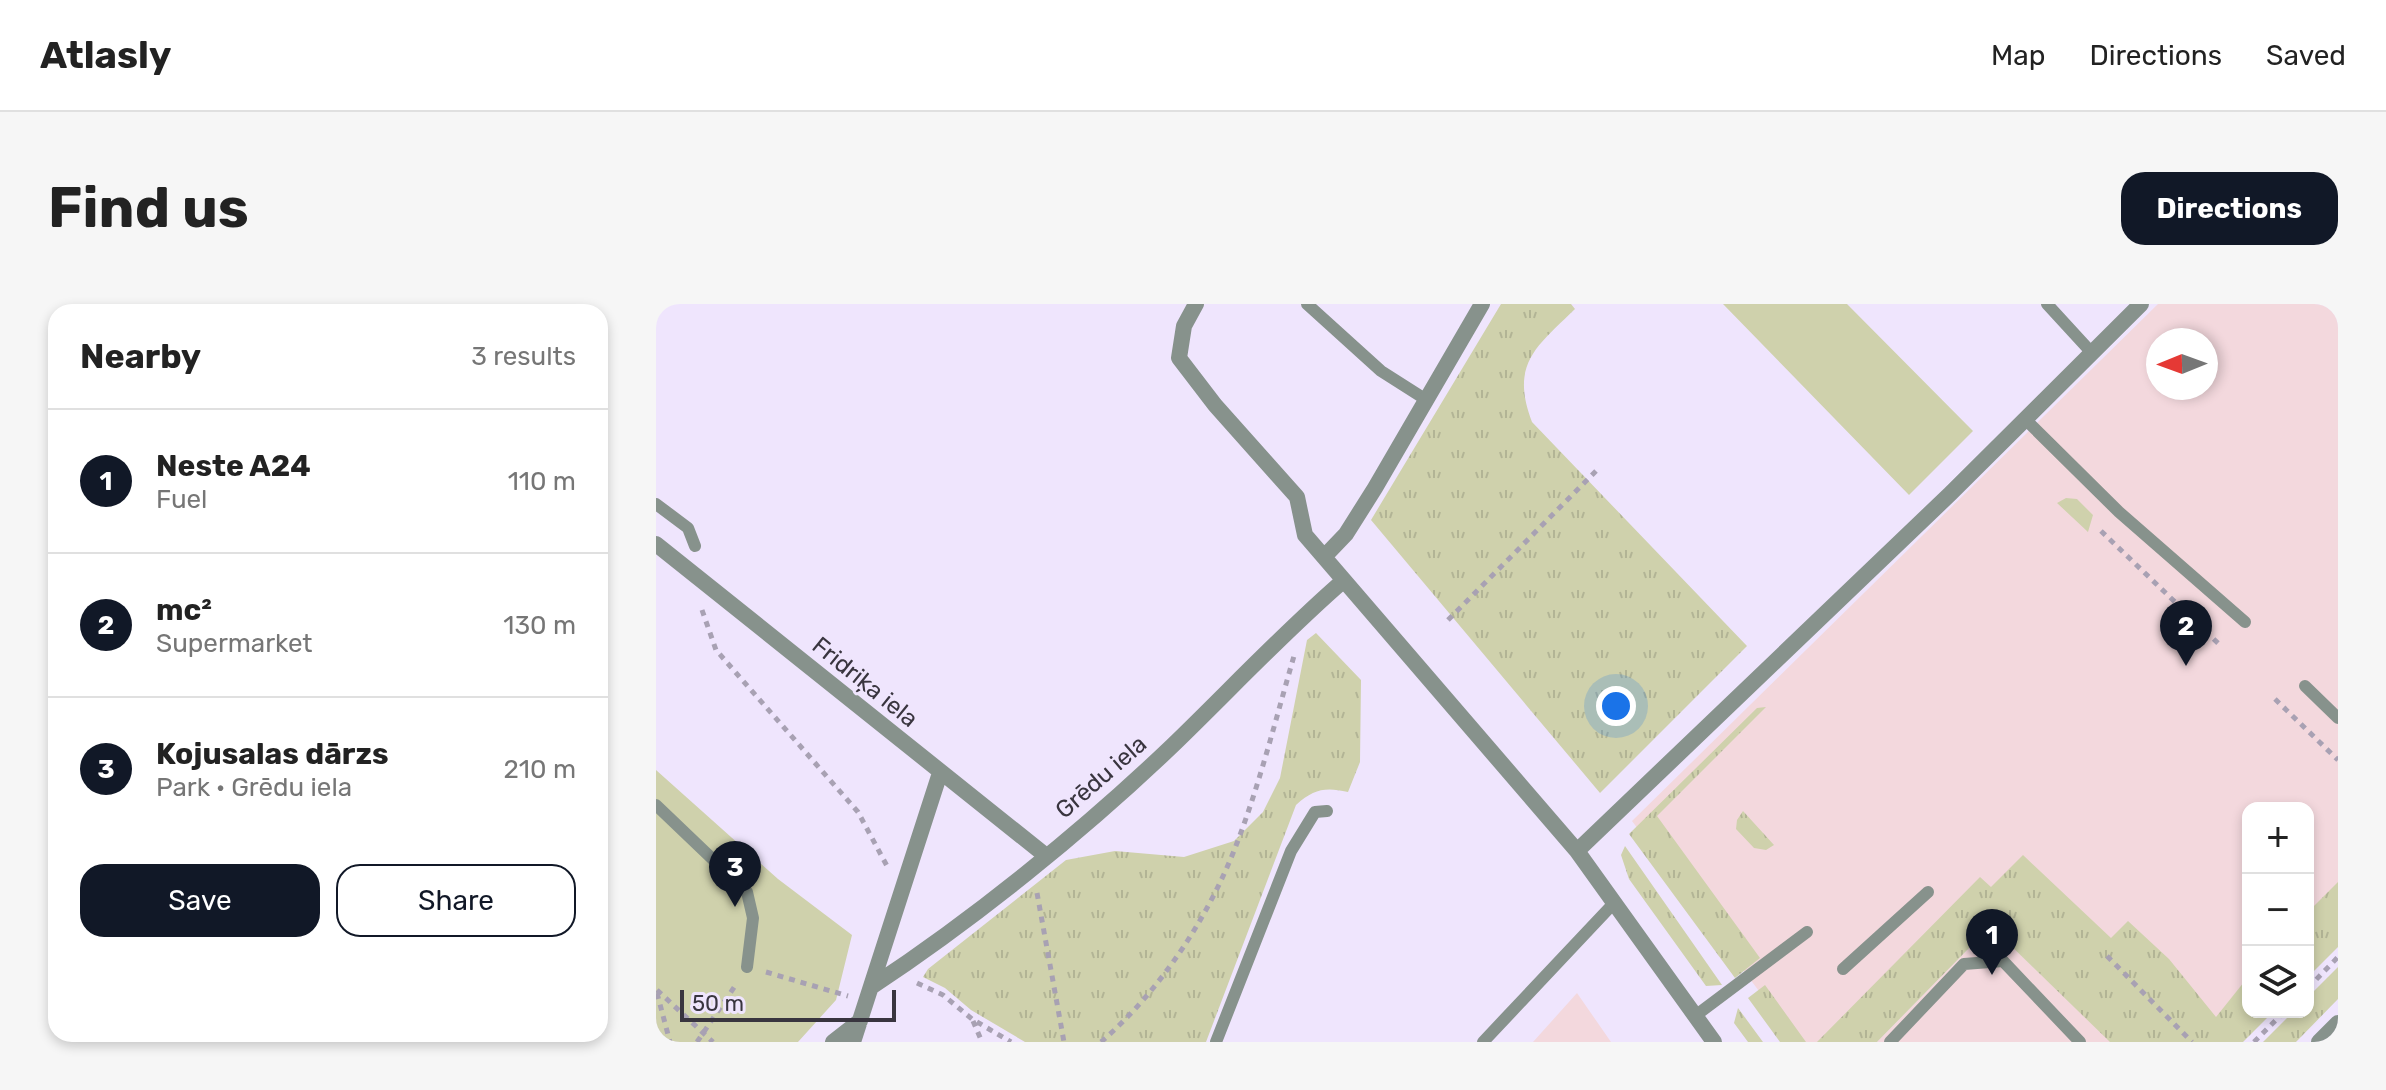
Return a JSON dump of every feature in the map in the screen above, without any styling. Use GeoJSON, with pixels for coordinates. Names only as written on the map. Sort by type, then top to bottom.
{"type":"FeatureCollection","features":[{"type":"Feature","properties":{"kind":"street"},"geometry":{"type":"LineString","coordinates":[[1196,304],[1184,326],[1179,358],[1215,405],[1297,497],[1305,535],[1577,851],[1714,1042]]}},
{"type":"Feature","properties":{"kind":"street"},"geometry":{"type":"LineString","coordinates":[[1324,557],[1351,526],[1482,304]]}},
{"type":"Feature","properties":{"kind":"street"},"geometry":{"type":"LineString","coordinates":[[1577,851],[2026,420],[2141,304]]}},
{"type":"Feature","properties":{"kind":"street","name":"Fridriķa iela"},"geometry":{"type":"LineString","coordinates":[[656,544],[940,773],[1038,860]]}},
{"type":"Feature","properties":{"kind":"street","name":"Grēdu iela"},"geometry":{"type":"LineString","coordinates":[[869,994],[1112,802],[1343,581]]}},
{"type":"Feature","properties":{"kind":"street"},"geometry":{"type":"LineString","coordinates":[[853,1042],[940,773]]}},
{"type":"Feature","properties":{"kind":"street"},"geometry":{"type":"LineString","coordinates":[[833,1042],[860,1021]]}},
{"type":"Feature","properties":{"kind":"lane"},"geometry":{"type":"LineString","coordinates":[[1307,304],[1381,371],[1425,399]]}},
{"type":"Feature","properties":{"kind":"lane"},"geometry":{"type":"LineString","coordinates":[[2047,304],[2092,353]]}},
{"type":"Feature","properties":{"kind":"lane"},"geometry":{"type":"LineString","coordinates":[[2026,420],[2119,512],[2245,622]]}},
{"type":"Feature","properties":{"kind":"lane"},"geometry":{"type":"LineString","coordinates":[[656,504],[688,528],[695,546]]}},
{"type":"Feature","properties":{"kind":"lane"},"geometry":{"type":"LineString","coordinates":[[2305,686],[2338,718]]}},
{"type":"Feature","properties":{"kind":"lane"},"geometry":{"type":"LineString","coordinates":[[656,805],[747,892],[753,918],[747,967]]}},
{"type":"Feature","properties":{"kind":"lane"},"geometry":{"type":"LineString","coordinates":[[1216,1042],[1291,851],[1315,812],[1327,811]]}},
{"type":"Feature","properties":{"kind":"lane"},"geometry":{"type":"LineString","coordinates":[[1843,969],[1928,892]]}},
{"type":"Feature","properties":{"kind":"lane"},"geometry":{"type":"LineString","coordinates":[[1483,1042],[1614,903]]}},
{"type":"Feature","properties":{"kind":"lane"},"geometry":{"type":"LineString","coordinates":[[1695,1016],[1807,932]]}},
{"type":"Feature","properties":{"kind":"lane"},"geometry":{"type":"LineString","coordinates":[[1890,1042],[1964,964],[2003,961],[2080,1042]]}},
{"type":"Feature","properties":{"kind":"path"},"geometry":{"type":"LineString","coordinates":[[1448,620],[1599,468]]}},
{"type":"Feature","properties":{"kind":"path"},"geometry":{"type":"LineString","coordinates":[[2101,531],[2222,647]]}},
{"type":"Feature","properties":{"kind":"path"},"geometry":{"type":"LineString","coordinates":[[700,606],[716,650],[858,812],[901,892]]}},
{"type":"Feature","properties":{"kind":"path"},"geometry":{"type":"LineString","coordinates":[[1101,1042],[1135,1013],[1191,934],[1237,844],[1308,612]]}},
{"type":"Feature","properties":{"kind":"path"},"geometry":{"type":"LineString","coordinates":[[2275,699],[2338,760]]}},
{"type":"Feature","properties":{"kind":"path"},"geometry":{"type":"LineString","coordinates":[[1038,860],[1064,1042]]}},
{"type":"Feature","properties":{"kind":"path"},"geometry":{"type":"LineString","coordinates":[[2107,956],[2192,1042]]}},
{"type":"Feature","properties":{"kind":"path"},"geometry":{"type":"LineString","coordinates":[[2314,982],[2338,957]]}},
{"type":"Feature","properties":{"kind":"path"},"geometry":{"type":"LineString","coordinates":[[697,1042],[747,967],[869,994]]}},
{"type":"Feature","properties":{"kind":"path"},"geometry":{"type":"LineString","coordinates":[[895,972],[943,995],[972,1019],[1011,1042]]}},
{"type":"Feature","properties":{"kind":"path"},"geometry":{"type":"LineString","coordinates":[[656,989],[713,1042]]}},
{"type":"Feature","properties":{"kind":"path"},"geometry":{"type":"LineString","coordinates":[[656,989],[670,1042]]}},
{"type":"Feature","properties":{"kind":"path"},"geometry":{"type":"LineString","coordinates":[[2254,1042],[2278,1018]]}},
{"type":"Feature","properties":{"kind":"path"},"geometry":{"type":"LineString","coordinates":[[972,1019],[982,1042]]}},
{"type":"Feature","properties":{"kind":"shaded area"},"geometry":{"type":"Polygon","coordinates":[[[2158,304],[2338,304],[2338,931],[2314,956],[2314,802],[2242,802],[2242,1018],[2245,1018],[2231,1042],[1978,900],[1834,1042],[1797,1042],[1632,821],[2158,304]]]}},
{"type":"Feature","properties":{"kind":"shaded area"},"geometry":{"type":"Polygon","coordinates":[[[1991,938],[2007,942],[2111,1042],[1877,1042],[1976,941],[1991,938]]]}},
{"type":"Feature","properties":{"kind":"shaded area"},"geometry":{"type":"Polygon","coordinates":[[[1577,993],[1611,1042],[1533,1042],[1577,993]]]}},
{"type":"Feature","properties":{"kind":"green space"},"geometry":{"type":"Polygon","coordinates":[[[1501,304],[1571,304],[1575,309],[1538,346],[1526,371],[1526,402],[1532,422],[1747,646],[1600,793],[1371,520],[1501,304]]]}},
{"type":"Feature","properties":{"kind":"green space"},"geometry":{"type":"Polygon","coordinates":[[[1723,304],[1847,304],[1973,431],[1909,495],[1723,304]]]}},
{"type":"Feature","properties":{"kind":"green space"},"geometry":{"type":"Polygon","coordinates":[[[2066,498],[2077,499],[2093,515],[2088,532],[2057,503],[2066,498]]]}},
{"type":"Feature","properties":{"kind":"green space"},"geometry":{"type":"Polygon","coordinates":[[[1316,633],[1361,680],[1360,762],[1348,792],[1320,791],[1296,805],[1206,1042],[1025,1042],[971,1010],[945,988],[923,977],[928,969],[1066,860],[1115,851],[1184,857],[1234,841],[1263,812],[1280,778],[1307,640],[1316,633]]]}},
{"type":"Feature","properties":{"kind":"green space"},"geometry":{"type":"Polygon","coordinates":[[[1766,707],[1657,816],[1760,958],[1735,978],[1629,834],[1757,708],[1766,707]]]}},
{"type":"Feature","properties":{"kind":"green space"},"geometry":{"type":"Polygon","coordinates":[[[656,770],[778,879],[852,935],[836,1000],[798,1042],[656,1042],[656,770]]]}},
{"type":"Feature","properties":{"kind":"green space"},"geometry":{"type":"Polygon","coordinates":[[[1743,811],[1774,845],[1766,850],[1754,848],[1736,829],[1743,811]]]}},
{"type":"Feature","properties":{"kind":"green space"},"geometry":{"type":"Polygon","coordinates":[[[1625,846],[1722,985],[1706,986],[1629,879],[1621,855],[1625,846]]]}},
{"type":"Feature","properties":{"kind":"green space"},"geometry":{"type":"Polygon","coordinates":[[[2023,855],[2111,938],[2128,921],[2169,959],[2216,1017],[2242,984],[2242,1018],[2267,1018],[2243,1042],[2110,1042],[2007,942],[1991,938],[1976,941],[1877,1042],[1817,1042],[1980,877],[1991,887],[2023,855]]]}},
{"type":"Feature","properties":{"kind":"green space"},"geometry":{"type":"Polygon","coordinates":[[[2338,882],[2338,947],[2314,971],[2314,946],[2314,906],[2338,882]]]}},
{"type":"Feature","properties":{"kind":"green space"},"geometry":{"type":"Polygon","coordinates":[[[2338,967],[2338,999],[2296,1042],[2263,1042],[2287,1018],[2314,1018],[2314,991],[2338,967]]]}},
{"type":"Feature","properties":{"kind":"green space"},"geometry":{"type":"Polygon","coordinates":[[[1765,985],[1806,1042],[1780,1042],[1748,998],[1765,985]]]}},
{"type":"Feature","properties":{"kind":"green space"},"geometry":{"type":"Polygon","coordinates":[[[1738,1008],[1763,1042],[1748,1042],[1734,1023],[1738,1008]]]}},
{"type":"Feature","properties":{"kind":"place","name":"mc²"},"geometry":{"type":"Point","coordinates":[2186,666]}},
{"type":"Feature","properties":{"kind":"place","name":"Kojusalas dārzs"},"geometry":{"type":"Point","coordinates":[735,907]}},
{"type":"Feature","properties":{"kind":"place","name":"Neste A24"},"geometry":{"type":"Point","coordinates":[1992,975]}}]}
